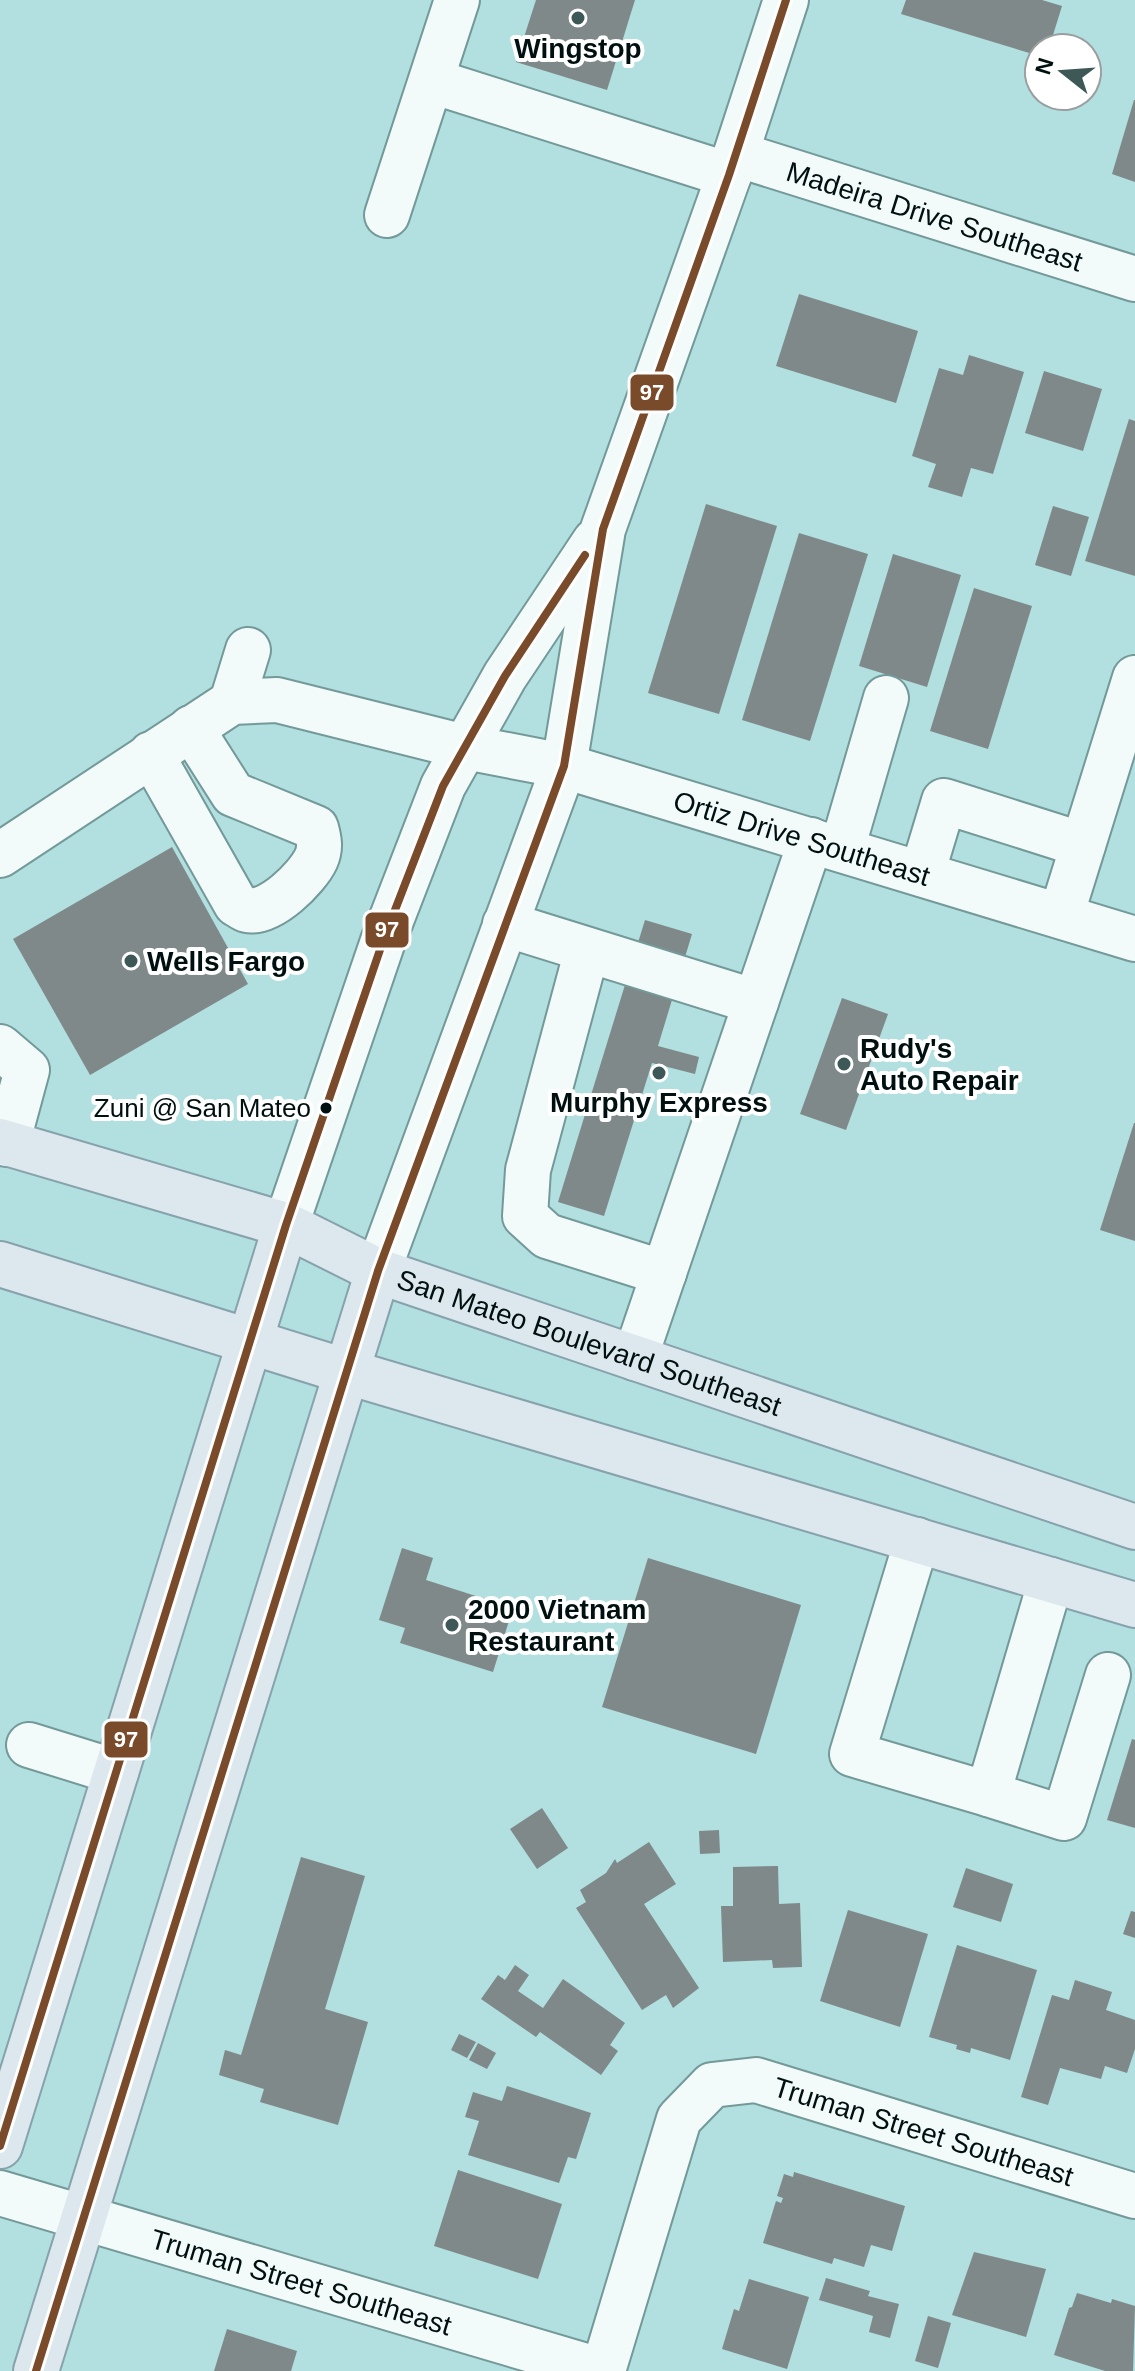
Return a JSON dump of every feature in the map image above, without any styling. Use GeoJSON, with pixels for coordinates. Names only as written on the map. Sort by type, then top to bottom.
{"type":"FeatureCollection","features":[{"type":"Feature","properties":{"kind":"main road","name":"San Mateo Boulevard Southeast"},"geometry":{"type":"LineString","coordinates":[[4,1142],[286,1225],[378,1271],[1135,1527]]}},
{"type":"Feature","properties":{"kind":"main road"},"geometry":{"type":"LineString","coordinates":[[0,2146],[286,1225]]}},
{"type":"Feature","properties":{"kind":"main road"},"geometry":{"type":"LineString","coordinates":[[0,1264],[348,1372],[1135,1605]]}},
{"type":"Feature","properties":{"kind":"main road"},"geometry":{"type":"LineString","coordinates":[[36,2371],[378,1271]]}},
{"type":"Feature","properties":{"kind":"street"},"geometry":{"type":"LineString","coordinates":[[387,215],[457,0]]}},
{"type":"Feature","properties":{"kind":"street"},"geometry":{"type":"LineString","coordinates":[[378,1271],[564,766],[603,529],[732,164],[786,0]]}},
{"type":"Feature","properties":{"kind":"street","name":"Madeira Drive Southeast"},"geometry":{"type":"LineString","coordinates":[[432,81],[1135,279]]}},
{"type":"Feature","properties":{"kind":"street"},"geometry":{"type":"LineString","coordinates":[[286,1225],[383,941],[443,786],[505,676],[603,529]]}},
{"type":"Feature","properties":{"kind":"street"},"geometry":{"type":"LineString","coordinates":[[0,855],[232,702],[248,650]]}},
{"type":"Feature","properties":{"kind":"street"},"geometry":{"type":"LineString","coordinates":[[1061,916],[1135,678]]}},
{"type":"Feature","properties":{"kind":"street"},"geometry":{"type":"LineString","coordinates":[[635,1358],[756,1002],[826,845],[886,698]]}},
{"type":"Feature","properties":{"kind":"street","name":"Ortiz Drive Southeast"},"geometry":{"type":"LineString","coordinates":[[232,702],[277,700],[465,747],[564,766],[1135,939]]}},
{"type":"Feature","properties":{"kind":"street"},"geometry":{"type":"LineString","coordinates":[[151,754],[236,904],[248,910],[276,902],[306,873],[316,858],[320,842],[316,828],[233,794],[191,728]]}},
{"type":"Feature","properties":{"kind":"street"},"geometry":{"type":"LineString","coordinates":[[922,874],[944,801],[1083,845]]}},
{"type":"Feature","properties":{"kind":"street"},"geometry":{"type":"LineString","coordinates":[[505,924],[756,1002]]}},
{"type":"Feature","properties":{"kind":"street"},"geometry":{"type":"LineString","coordinates":[[587,950],[528,1170],[525,1216],[547,1236],[664,1273]]}},
{"type":"Feature","properties":{"kind":"street"},"geometry":{"type":"LineString","coordinates":[[0,1047],[27,1070],[4,1142]]}},
{"type":"Feature","properties":{"kind":"street"},"geometry":{"type":"LineString","coordinates":[[917,1540],[852,1754],[1064,1818],[1108,1675]]}},
{"type":"Feature","properties":{"kind":"street"},"geometry":{"type":"LineString","coordinates":[[988,1794],[1051,1580]]}},
{"type":"Feature","properties":{"kind":"street"},"geometry":{"type":"LineString","coordinates":[[29,1745],[116,1772]]}},
{"type":"Feature","properties":{"kind":"street","name":"Truman Street Southeast"},"geometry":{"type":"LineString","coordinates":[[0,2193],[603,2371],[679,2119],[712,2085],[756,2080],[1135,2196]]}},
{"type":"Feature","properties":{"kind":"building"},"geometry":{"type":"Polygon","coordinates":[[[536,0],[635,0],[607,90],[516,62],[536,0]]]}},
{"type":"Feature","properties":{"kind":"building"},"geometry":{"type":"Polygon","coordinates":[[[906,0],[1042,0],[1062,6],[1054,32],[1023,32],[1023,51],[901,14],[906,0]]]}},
{"type":"Feature","properties":{"kind":"building"},"geometry":{"type":"Polygon","coordinates":[[[1135,100],[1135,182],[1112,174],[1135,100]]]}},
{"type":"Feature","properties":{"kind":"building"},"geometry":{"type":"Polygon","coordinates":[[[799,294],[918,331],[896,403],[776,366],[799,294]]]}},
{"type":"Feature","properties":{"kind":"building"},"geometry":{"type":"Polygon","coordinates":[[[969,355],[1024,372],[993,474],[971,468],[962,497],[928,487],[936,464],[912,456],[939,368],[963,375],[969,355]]]}},
{"type":"Feature","properties":{"kind":"building"},"geometry":{"type":"Polygon","coordinates":[[[1044,371],[1102,389],[1083,451],[1025,433],[1044,371]]]}},
{"type":"Feature","properties":{"kind":"building"},"geometry":{"type":"Polygon","coordinates":[[[1129,419],[1135,421],[1135,576],[1085,561],[1129,419]]]}},
{"type":"Feature","properties":{"kind":"building"},"geometry":{"type":"Polygon","coordinates":[[[706,504],[777,526],[719,714],[648,693],[706,504]]]}},
{"type":"Feature","properties":{"kind":"building"},"geometry":{"type":"Polygon","coordinates":[[[1053,506],[1089,517],[1071,576],[1035,565],[1053,506]]]}},
{"type":"Feature","properties":{"kind":"building"},"geometry":{"type":"Polygon","coordinates":[[[799,533],[868,554],[810,741],[742,720],[799,533]]]}},
{"type":"Feature","properties":{"kind":"building"},"geometry":{"type":"Polygon","coordinates":[[[893,554],[961,575],[927,687],[859,666],[893,554]]]}},
{"type":"Feature","properties":{"kind":"building"},"geometry":{"type":"Polygon","coordinates":[[[974,588],[1032,606],[988,749],[930,731],[974,588]]]}},
{"type":"Feature","properties":{"kind":"building","name":"Wells Fargo"},"geometry":{"type":"Polygon","coordinates":[[[172,847],[248,984],[90,1075],[13,939],[172,847]]]}},
{"type":"Feature","properties":{"kind":"building"},"geometry":{"type":"Polygon","coordinates":[[[645,920],[692,934],[658,1046],[699,1057],[695,1074],[652,1063],[604,1216],[558,1202],[645,920]]]}},
{"type":"Feature","properties":{"kind":"building","name":"Rudy's Auto Repair"},"geometry":{"type":"Polygon","coordinates":[[[842,998],[888,1014],[846,1130],[800,1114],[842,998]]]}},
{"type":"Feature","properties":{"kind":"building"},"geometry":{"type":"Polygon","coordinates":[[[1135,1123],[1135,1241],[1100,1230],[1135,1123]]]}},
{"type":"Feature","properties":{"kind":"building"},"geometry":{"type":"Polygon","coordinates":[[[402,1548],[433,1558],[426,1580],[513,1608],[493,1672],[400,1643],[405,1628],[379,1620],[402,1548]]]}},
{"type":"Feature","properties":{"kind":"building"},"geometry":{"type":"Polygon","coordinates":[[[648,1558],[801,1605],[756,1754],[602,1707],[648,1558]]]}},
{"type":"Feature","properties":{"kind":"building"},"geometry":{"type":"Polygon","coordinates":[[[1132,1739],[1135,1740],[1135,1828],[1107,1820],[1132,1739]]]}},
{"type":"Feature","properties":{"kind":"building"},"geometry":{"type":"Polygon","coordinates":[[[542,1808],[568,1848],[537,1869],[510,1829],[542,1808]]]}},
{"type":"Feature","properties":{"kind":"building"},"geometry":{"type":"Polygon","coordinates":[[[719,1830],[720,1853],[700,1854],[699,1831],[719,1830]]]}},
{"type":"Feature","properties":{"kind":"building"},"geometry":{"type":"Polygon","coordinates":[[[649,1842],[676,1884],[644,1904],[699,1988],[673,2008],[666,1995],[642,2010],[576,1908],[586,1902],[580,1890],[606,1873],[615,1859],[617,1863],[649,1842]]]}},
{"type":"Feature","properties":{"kind":"building"},"geometry":{"type":"Polygon","coordinates":[[[301,1857],[365,1876],[325,2009],[368,2022],[338,2125],[260,2102],[264,2089],[219,2075],[225,2050],[241,2055],[301,1857]]]}},
{"type":"Feature","properties":{"kind":"building"},"geometry":{"type":"Polygon","coordinates":[[[778,1866],[779,1904],[800,1903],[802,1967],[773,1968],[772,1960],[723,1962],[721,1906],[733,1906],[733,1867],[778,1866]]]}},
{"type":"Feature","properties":{"kind":"building"},"geometry":{"type":"Polygon","coordinates":[[[966,1868],[1013,1884],[1001,1922],[953,1907],[966,1868]]]}},
{"type":"Feature","properties":{"kind":"building"},"geometry":{"type":"Polygon","coordinates":[[[848,1910],[928,1934],[900,2027],[820,2001],[848,1910]]]}},
{"type":"Feature","properties":{"kind":"building"},"geometry":{"type":"Polygon","coordinates":[[[1131,1911],[1135,1912],[1135,1938],[1123,1934],[1131,1911]]]}},
{"type":"Feature","properties":{"kind":"building"},"geometry":{"type":"Polygon","coordinates":[[[957,1945],[1037,1970],[1010,2060],[971,2048],[970,2053],[956,2049],[957,2045],[929,2037],[957,1945]]]}},
{"type":"Feature","properties":{"kind":"building"},"geometry":{"type":"Polygon","coordinates":[[[515,1965],[529,1975],[518,1991],[543,2008],[563,1979],[625,2023],[610,2045],[618,2051],[601,2075],[540,2032],[536,2037],[481,1999],[498,1975],[505,1980],[515,1965]]]}},
{"type":"Feature","properties":{"kind":"building"},"geometry":{"type":"Polygon","coordinates":[[[1075,1980],[1112,1992],[1106,2010],[1135,2020],[1135,2049],[1127,2073],[1105,2066],[1101,2079],[1060,2068],[1048,2105],[1021,2097],[1052,1995],[1069,2000],[1075,1980]]]}},
{"type":"Feature","properties":{"kind":"building"},"geometry":{"type":"Polygon","coordinates":[[[459,2034],[476,2042],[467,2058],[451,2050],[459,2034]]]}},
{"type":"Feature","properties":{"kind":"building"},"geometry":{"type":"Polygon","coordinates":[[[478,2043],[496,2053],[487,2069],[469,2060],[478,2043]]]}},
{"type":"Feature","properties":{"kind":"building"},"geometry":{"type":"Polygon","coordinates":[[[507,2086],[591,2113],[576,2159],[568,2157],[559,2183],[468,2155],[479,2121],[465,2117],[473,2092],[502,2101],[507,2086]]]}},
{"type":"Feature","properties":{"kind":"building"},"geometry":{"type":"Polygon","coordinates":[[[458,2170],[562,2204],[538,2279],[434,2246],[458,2170]]]}},
{"type":"Feature","properties":{"kind":"building"},"geometry":{"type":"Polygon","coordinates":[[[794,2172],[905,2206],[892,2251],[871,2245],[864,2267],[834,2258],[832,2264],[763,2243],[776,2201],[781,2203],[783,2198],[777,2196],[784,2174],[793,2177],[794,2172]]]}},
{"type":"Feature","properties":{"kind":"building"},"geometry":{"type":"Polygon","coordinates":[[[974,2252],[1046,2269],[1026,2337],[952,2315],[974,2252]]]}},
{"type":"Feature","properties":{"kind":"building"},"geometry":{"type":"Polygon","coordinates":[[[826,2278],[870,2291],[868,2296],[899,2304],[890,2338],[869,2332],[873,2316],[819,2300],[826,2278]]]}},
{"type":"Feature","properties":{"kind":"building"},"geometry":{"type":"Polygon","coordinates":[[[749,2279],[809,2297],[787,2369],[722,2349],[734,2309],[739,2311],[749,2279]]]}},
{"type":"Feature","properties":{"kind":"building"},"geometry":{"type":"Polygon","coordinates":[[[1077,2293],[1135,2306],[1133,2371],[1105,2371],[1054,2355],[1077,2293]]]}},
{"type":"Feature","properties":{"kind":"building"},"geometry":{"type":"Polygon","coordinates":[[[928,2316],[951,2323],[938,2368],[915,2361],[928,2316]]]}},
{"type":"Feature","properties":{"kind":"building"},"geometry":{"type":"Polygon","coordinates":[[[227,2329],[297,2351],[291,2371],[214,2371],[227,2329]]]}},
{"type":"Feature","properties":{"kind":"transit line","name":"97"},"geometry":{"type":"LineString","coordinates":[[36,2371],[378,1271],[564,766],[603,529],[729,175],[786,0]]}},
{"type":"Feature","properties":{"kind":"transit line","name":"97"},"geometry":{"type":"LineString","coordinates":[[0,2146],[286,1225],[383,941],[443,786],[505,676],[585,555]]}},
{"type":"Feature","properties":{"kind":"place","name":"Wingstop"},"geometry":{"type":"Point","coordinates":[578,18]}},
{"type":"Feature","properties":{"kind":"place","name":"Wells Fargo"},"geometry":{"type":"Point","coordinates":[131,961]}},
{"type":"Feature","properties":{"kind":"place","name":"Rudy's Auto Repair"},"geometry":{"type":"Point","coordinates":[844,1064]}},
{"type":"Feature","properties":{"kind":"place","name":"Murphy Express"},"geometry":{"type":"Point","coordinates":[659,1073]}},
{"type":"Feature","properties":{"kind":"place","name":"Zuni @ San Mateo"},"geometry":{"type":"Point","coordinates":[326,1108]}},
{"type":"Feature","properties":{"kind":"place","name":"2000 Vietnam Restaurant"},"geometry":{"type":"Point","coordinates":[452,1625]}}]}
